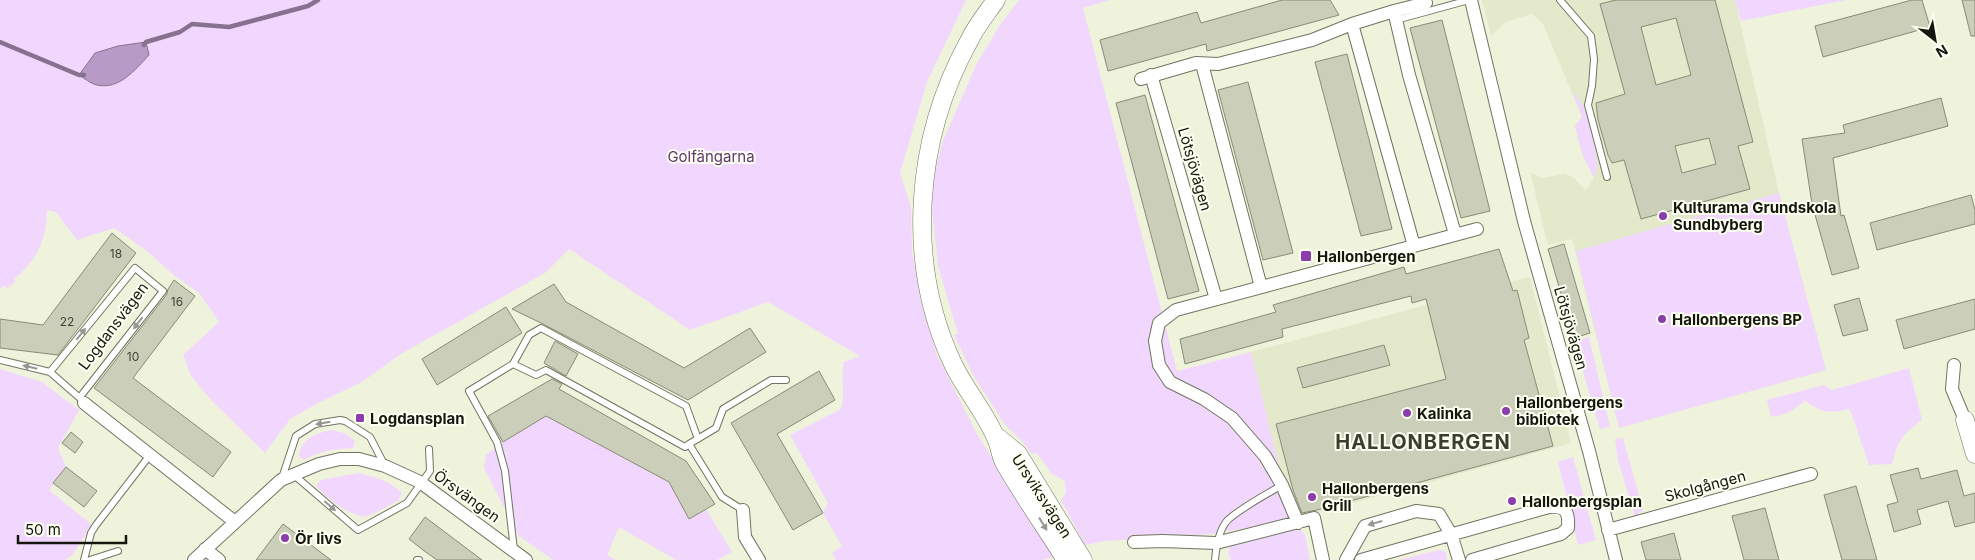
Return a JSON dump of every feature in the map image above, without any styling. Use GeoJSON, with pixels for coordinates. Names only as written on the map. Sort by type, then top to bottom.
{"type":"FeatureCollection","features":[{"type":"Feature","properties":{"kind":"street","name":"Ursviksvägen"},"geometry":{"type":"LineString","coordinates":[[996,0],[969,40],[948,88],[931,139],[923,188],[921,218],[924,260],[932,306],[953,364],[995,436],[1004,463],[1066,560]]}},
{"type":"Feature","properties":{"kind":"street","name":"Lötsjövägen"},"geometry":{"type":"LineString","coordinates":[[1470,0],[1524,221],[1589,451],[1616,560]]}},
{"type":"Feature","properties":{"kind":"street","name":"Lötsjövägen"},"geometry":{"type":"LineString","coordinates":[[1216,299],[1146,77],[1196,63],[1218,64],[1312,40],[1352,24],[1395,15],[1426,3]]}},
{"type":"Feature","properties":{"kind":"street"},"geometry":{"type":"LineString","coordinates":[[1395,15],[1455,234]]}},
{"type":"Feature","properties":{"kind":"street"},"geometry":{"type":"LineString","coordinates":[[1352,24],[1414,246]]}},
{"type":"Feature","properties":{"kind":"street"},"geometry":{"type":"LineString","coordinates":[[1202,64],[1261,287]]}},
{"type":"Feature","properties":{"kind":"street"},"geometry":{"type":"LineString","coordinates":[[1298,523],[1282,485],[1266,456],[1232,418],[1204,399],[1170,382],[1159,365],[1155,341],[1159,323],[1176,310],[1477,229]]}},
{"type":"Feature","properties":{"kind":"street"},"geometry":{"type":"LineString","coordinates":[[1954,365],[1952,389],[1965,420],[1975,454]]}},
{"type":"Feature","properties":{"kind":"street"},"geometry":{"type":"LineString","coordinates":[[82,400],[117,434],[150,455],[187,489],[236,522]]}},
{"type":"Feature","properties":{"kind":"street","name":"Ursviksvägen"},"geometry":{"type":"LineString","coordinates":[[995,436],[1018,454],[1083,560]]}},
{"type":"Feature","properties":{"kind":"street","name":"Örsvängen"},"geometry":{"type":"LineString","coordinates":[[194,560],[281,480],[319,464],[340,459],[359,459],[385,466],[420,482],[526,560]]}},
{"type":"Feature","properties":{"kind":"street","name":"Skolgången"},"geometry":{"type":"LineString","coordinates":[[1608,530],[1811,474]]}},
{"type":"Feature","properties":{"kind":"street"},"geometry":{"type":"LineString","coordinates":[[1361,560],[1549,508],[1560,506],[1566,510],[1568,528],[1561,534],[1472,560]]}},
{"type":"Feature","properties":{"kind":"street"},"geometry":{"type":"LineString","coordinates":[[743,510],[745,537],[759,560]]}},
{"type":"Feature","properties":{"kind":"street"},"geometry":{"type":"LineString","coordinates":[[1346,560],[1365,526],[1416,511],[1440,514],[1451,534],[1459,560]]}},
{"type":"Feature","properties":{"kind":"street"},"geometry":{"type":"LineString","coordinates":[[1134,542],[1216,543],[1314,518],[1323,560]]}},
{"type":"Feature","properties":{"kind":"street"},"geometry":{"type":"LineString","coordinates":[[205,549],[219,560]]}},
{"type":"Feature","properties":{"kind":"lane"},"geometry":{"type":"LineString","coordinates":[[1395,15],[1470,0]]}},
{"type":"Feature","properties":{"kind":"lane"},"geometry":{"type":"LineString","coordinates":[[1560,0],[1591,36],[1594,59],[1592,86],[1588,105],[1607,177]]}},
{"type":"Feature","properties":{"kind":"lane","name":"Logdansvägen"},"geometry":{"type":"LineString","coordinates":[[50,372],[135,268],[163,291],[82,400]]}},
{"type":"Feature","properties":{"kind":"lane"},"geometry":{"type":"LineString","coordinates":[[515,551],[506,471],[497,442],[469,391],[513,364],[529,335],[540,328],[686,406],[698,439]]}},
{"type":"Feature","properties":{"kind":"lane"},"geometry":{"type":"LineString","coordinates":[[0,360],[50,372],[82,400]]}},
{"type":"Feature","properties":{"kind":"lane"},"geometry":{"type":"LineString","coordinates":[[513,364],[536,376],[546,370],[684,447],[716,428],[723,408],[771,380],[786,380]]}},
{"type":"Feature","properties":{"kind":"lane","name":"Örsvängen"},"geometry":{"type":"LineString","coordinates":[[281,480],[296,436],[315,424],[340,420],[345,421],[370,437],[385,466]]}},
{"type":"Feature","properties":{"kind":"lane"},"geometry":{"type":"LineString","coordinates":[[689,444],[722,497],[743,510]]}},
{"type":"Feature","properties":{"kind":"lane"},"geometry":{"type":"LineString","coordinates":[[293,474],[358,530],[407,502],[430,471],[429,449]]}},
{"type":"Feature","properties":{"kind":"lane"},"geometry":{"type":"LineString","coordinates":[[84,560],[91,533],[96,525],[150,455]]}},
{"type":"Feature","properties":{"kind":"lane"},"geometry":{"type":"LineString","coordinates":[[1215,560],[1216,543],[1226,522],[1250,504],[1282,485]]}},
{"type":"Feature","properties":{"kind":"lane"},"geometry":{"type":"LineString","coordinates":[[90,560],[118,552]]}},
{"type":"Feature","properties":{"kind":"shaded area","name":"Kulturama Grundskola Sundbyberg"},"geometry":{"type":"Polygon","coordinates":[[[1482,0],[1735,0],[1779,193],[1826,370],[1619,428],[1572,239],[1548,245],[1530,172],[1541,178],[1565,174],[1574,178],[1586,191],[1594,177],[1582,154],[1575,126],[1582,117],[1543,24],[1532,14],[1506,22],[1491,36],[1482,0]]]}},
{"type":"Feature","properties":{"kind":"shaded area"},"geometry":{"type":"Polygon","coordinates":[[[146,42],[149,55],[126,78],[119,82],[105,86],[97,85],[79,75],[95,53],[118,46],[146,42]]]}},
{"type":"Feature","properties":{"kind":"shaded area"},"geometry":{"type":"Polygon","coordinates":[[[1530,277],[1571,443],[1292,520],[1251,352],[1530,277]]]}},
{"type":"Feature","properties":{"kind":"green space","name":"Golfängarna"},"geometry":{"type":"Polygon","coordinates":[[[0,0],[966,0],[927,82],[900,173],[911,207],[912,251],[921,303],[937,355],[978,436],[1054,557],[1043,560],[836,560],[832,553],[842,546],[823,513],[828,503],[790,435],[841,409],[844,362],[860,356],[768,302],[690,330],[569,249],[545,273],[401,354],[362,382],[290,419],[265,453],[209,398],[190,374],[183,355],[219,322],[199,293],[175,276],[143,248],[114,228],[77,240],[56,212],[47,210],[43,240],[35,257],[14,279],[15,282],[7,288],[5,286],[0,288],[0,0]]]}},
{"type":"Feature","properties":{"kind":"green space"},"geometry":{"type":"Polygon","coordinates":[[[1019,0],[1110,0],[1083,8],[1177,371],[1251,352],[1292,520],[1211,534],[1106,541],[1085,545],[1061,500],[1066,493],[1065,481],[1052,474],[1037,453],[1032,454],[1005,425],[974,377],[954,335],[958,334],[938,266],[930,189],[943,141],[977,63],[1000,25],[1019,0]]]}},
{"type":"Feature","properties":{"kind":"green space"},"geometry":{"type":"Polygon","coordinates":[[[1735,0],[1846,0],[1741,21],[1735,0]]]}},
{"type":"Feature","properties":{"kind":"green space"},"geometry":{"type":"Polygon","coordinates":[[[1571,89],[1586,110],[1598,164],[1594,178],[1582,154],[1575,126],[1582,117],[1571,89]]]}},
{"type":"Feature","properties":{"kind":"green space"},"geometry":{"type":"Polygon","coordinates":[[[1779,193],[1826,370],[1619,428],[1576,251],[1779,193]]]}},
{"type":"Feature","properties":{"kind":"green space"},"geometry":{"type":"Polygon","coordinates":[[[1589,337],[1610,427],[1600,429],[1574,342],[1589,337]]]}},
{"type":"Feature","properties":{"kind":"green space"},"geometry":{"type":"Polygon","coordinates":[[[1909,368],[1922,420],[1909,430],[1902,439],[1892,464],[1869,465],[1850,409],[1826,411],[1805,401],[1788,413],[1771,417],[1767,400],[1824,385],[1832,390],[1909,368]]]}},
{"type":"Feature","properties":{"kind":"green space"},"geometry":{"type":"Polygon","coordinates":[[[0,369],[42,382],[79,410],[58,448],[66,467],[49,490],[92,525],[72,555],[65,560],[0,560],[0,369]]]}},
{"type":"Feature","properties":{"kind":"green space"},"geometry":{"type":"Polygon","coordinates":[[[546,416],[669,482],[689,519],[706,509],[732,552],[717,560],[676,560],[619,527],[607,555],[616,560],[553,560],[519,536],[484,468],[486,455],[503,442],[546,416]]]}},
{"type":"Feature","properties":{"kind":"green space"},"geometry":{"type":"Polygon","coordinates":[[[331,430],[342,432],[350,437],[355,442],[353,448],[328,451],[304,460],[299,456],[302,445],[306,441],[315,435],[331,430]]]}},
{"type":"Feature","properties":{"kind":"green space"},"geometry":{"type":"Polygon","coordinates":[[[1623,438],[1643,510],[1635,517],[1618,460],[1615,439],[1623,438]]]}},
{"type":"Feature","properties":{"kind":"green space"},"geometry":{"type":"Polygon","coordinates":[[[1573,457],[1596,540],[1578,545],[1558,462],[1573,457]]]}},
{"type":"Feature","properties":{"kind":"green space"},"geometry":{"type":"Polygon","coordinates":[[[358,473],[392,485],[402,493],[398,501],[374,513],[360,516],[339,506],[316,486],[321,480],[358,473]]]}},
{"type":"Feature","properties":{"kind":"green space"},"geometry":{"type":"Polygon","coordinates":[[[1297,526],[1305,535],[1310,560],[1231,560],[1229,556],[1229,547],[1297,526]]]}},
{"type":"Feature","properties":{"kind":"green space"},"geometry":{"type":"Polygon","coordinates":[[[1439,550],[1446,552],[1447,560],[1398,560],[1439,550]]]}},
{"type":"Feature","properties":{"kind":"building"},"geometry":{"type":"Polygon","coordinates":[[[1282,0],[1330,0],[1339,15],[1207,51],[1206,44],[1108,71],[1100,40],[1197,12],[1201,23],[1282,0]]]}},
{"type":"Feature","properties":{"kind":"building"},"geometry":{"type":"Polygon","coordinates":[[[1616,0],[1715,0],[1753,142],[1738,146],[1750,189],[1641,219],[1624,160],[1612,163],[1598,120],[1596,103],[1625,94],[1600,4],[1616,0]],[[1676,18],[1641,27],[1656,85],[1691,75],[1676,18]],[[1709,138],[1675,146],[1682,173],[1716,164],[1709,138]]]}},
{"type":"Feature","properties":{"kind":"building"},"geometry":{"type":"Polygon","coordinates":[[[1912,0],[1922,0],[1930,27],[1823,57],[1815,26],[1912,0]]]}},
{"type":"Feature","properties":{"kind":"building"},"geometry":{"type":"Polygon","coordinates":[[[1962,0],[1975,0],[1975,36],[1971,36],[1962,0]]]}},
{"type":"Feature","properties":{"kind":"building"},"geometry":{"type":"Polygon","coordinates":[[[1442,20],[1490,211],[1461,218],[1410,28],[1442,20]]]}},
{"type":"Feature","properties":{"kind":"building"},"geometry":{"type":"Polygon","coordinates":[[[1347,54],[1392,229],[1361,236],[1315,62],[1347,54]]]}},
{"type":"Feature","properties":{"kind":"building"},"geometry":{"type":"Polygon","coordinates":[[[1248,82],[1293,253],[1263,260],[1218,90],[1248,82]]]}},
{"type":"Feature","properties":{"kind":"building"},"geometry":{"type":"Polygon","coordinates":[[[1145,95],[1199,291],[1168,299],[1116,103],[1145,95]]]}},
{"type":"Feature","properties":{"kind":"building"},"geometry":{"type":"Polygon","coordinates":[[[1941,98],[1948,126],[1833,158],[1841,216],[1844,215],[1859,268],[1832,275],[1812,204],[1802,139],[1845,133],[1843,125],[1941,98]]]}},
{"type":"Feature","properties":{"kind":"building"},"geometry":{"type":"Polygon","coordinates":[[[1971,195],[1975,210],[1975,224],[1877,250],[1870,223],[1971,195]]]}},
{"type":"Feature","properties":{"kind":"building"},"geometry":{"type":"Polygon","coordinates":[[[112,233],[136,253],[58,355],[0,348],[0,319],[43,325],[112,233]]]}},
{"type":"Feature","properties":{"kind":"building"},"geometry":{"type":"Polygon","coordinates":[[[1564,244],[1590,333],[1574,338],[1548,249],[1564,244]]]}},
{"type":"Feature","properties":{"kind":"building"},"geometry":{"type":"Polygon","coordinates":[[[1499,249],[1513,291],[1517,290],[1529,338],[1524,340],[1553,446],[1302,513],[1293,490],[1276,424],[1446,379],[1426,299],[1412,303],[1411,296],[1282,329],[1283,337],[1185,364],[1180,339],[1276,312],[1273,305],[1404,267],[1406,274],[1499,249]]]}},
{"type":"Feature","properties":{"kind":"building"},"geometry":{"type":"Polygon","coordinates":[[[174,280],[195,296],[133,378],[231,452],[213,477],[94,388],[167,294],[174,280]]]}},
{"type":"Feature","properties":{"kind":"building"},"geometry":{"type":"Polygon","coordinates":[[[554,284],[566,302],[684,368],[750,328],[766,352],[688,400],[512,309],[554,284]]]}},
{"type":"Feature","properties":{"kind":"building"},"geometry":{"type":"Polygon","coordinates":[[[1859,298],[1868,330],[1843,336],[1834,305],[1859,298]]]}},
{"type":"Feature","properties":{"kind":"building"},"geometry":{"type":"Polygon","coordinates":[[[1975,299],[1975,329],[1904,349],[1896,320],[1975,299]]]}},
{"type":"Feature","properties":{"kind":"building"},"geometry":{"type":"Polygon","coordinates":[[[506,307],[522,333],[437,385],[422,359],[506,307]]]}},
{"type":"Feature","properties":{"kind":"building"},"geometry":{"type":"Polygon","coordinates":[[[555,341],[578,354],[566,376],[544,363],[555,341]]]}},
{"type":"Feature","properties":{"kind":"building"},"geometry":{"type":"Polygon","coordinates":[[[1384,345],[1390,365],[1303,388],[1297,368],[1384,345]]]}},
{"type":"Feature","properties":{"kind":"building"},"geometry":{"type":"Polygon","coordinates":[[[819,371],[835,400],[777,434],[823,513],[793,530],[731,423],[819,371]]]}},
{"type":"Feature","properties":{"kind":"building"},"geometry":{"type":"Polygon","coordinates":[[[552,379],[562,384],[559,389],[686,461],[715,504],[689,519],[669,482],[546,416],[503,442],[488,416],[552,379]]]}},
{"type":"Feature","properties":{"kind":"building"},"geometry":{"type":"Polygon","coordinates":[[[71,432],[83,442],[75,453],[62,443],[71,432]]]}},
{"type":"Feature","properties":{"kind":"building"},"geometry":{"type":"Polygon","coordinates":[[[66,467],[97,491],[84,507],[53,483],[66,467]]]}},
{"type":"Feature","properties":{"kind":"building"},"geometry":{"type":"Polygon","coordinates":[[[1918,468],[1921,479],[1957,470],[1964,496],[1975,493],[1975,522],[1955,527],[1948,501],[1917,510],[1921,524],[1894,532],[1887,505],[1898,502],[1890,475],[1918,468]]]}},
{"type":"Feature","properties":{"kind":"building"},"geometry":{"type":"Polygon","coordinates":[[[1856,486],[1877,560],[1842,560],[1824,495],[1856,486]]]}},
{"type":"Feature","properties":{"kind":"building"},"geometry":{"type":"Polygon","coordinates":[[[1765,508],[1779,560],[1744,560],[1732,516],[1765,508]]]}},
{"type":"Feature","properties":{"kind":"building"},"geometry":{"type":"Polygon","coordinates":[[[425,517],[482,560],[437,560],[423,550],[409,539],[425,517]]]}},
{"type":"Feature","properties":{"kind":"building"},"geometry":{"type":"Polygon","coordinates":[[[283,524],[331,560],[256,560],[283,524]]]}},
{"type":"Feature","properties":{"kind":"building"},"geometry":{"type":"Polygon","coordinates":[[[1674,533],[1681,560],[1646,560],[1641,542],[1674,533]]]}},
{"type":"Feature","properties":{"kind":"waterway"},"geometry":{"type":"LineString","coordinates":[[144,45],[146,42],[180,32],[192,24],[229,27],[308,6],[318,0]]}},
{"type":"Feature","properties":{"kind":"waterway"},"geometry":{"type":"LineString","coordinates":[[0,42],[79,75],[84,75]]}},
{"type":"Feature","properties":{"kind":"place","name":"Kulturama Grundskola Sundbyberg"},"geometry":{"type":"Point","coordinates":[1663,216]}},
{"type":"Feature","properties":{"kind":"place","name":"Hallonbergen"},"geometry":{"type":"Point","coordinates":[1306,256]}},
{"type":"Feature","properties":{"kind":"place","name":"Hallonbergens BP"},"geometry":{"type":"Point","coordinates":[1662,319]}},
{"type":"Feature","properties":{"kind":"place","name":"Hallonbergens bibliotek"},"geometry":{"type":"Point","coordinates":[1506,411]}},
{"type":"Feature","properties":{"kind":"place","name":"Kalinka"},"geometry":{"type":"Point","coordinates":[1407,413]}},
{"type":"Feature","properties":{"kind":"place","name":"Logdansplan"},"geometry":{"type":"Point","coordinates":[360,418]}},
{"type":"Feature","properties":{"kind":"place","name":"Hallonbergens Grill"},"geometry":{"type":"Point","coordinates":[1312,497]}},
{"type":"Feature","properties":{"kind":"place","name":"Hallonbergsplan"},"geometry":{"type":"Point","coordinates":[1512,501]}},
{"type":"Feature","properties":{"kind":"place","name":"Ör livs"},"geometry":{"type":"Point","coordinates":[285,538]}},
{"type":"Feature","properties":{"kind":"district","name":"HALLONBERGEN"},"geometry":{"type":"Point","coordinates":[1423,442]}}]}
